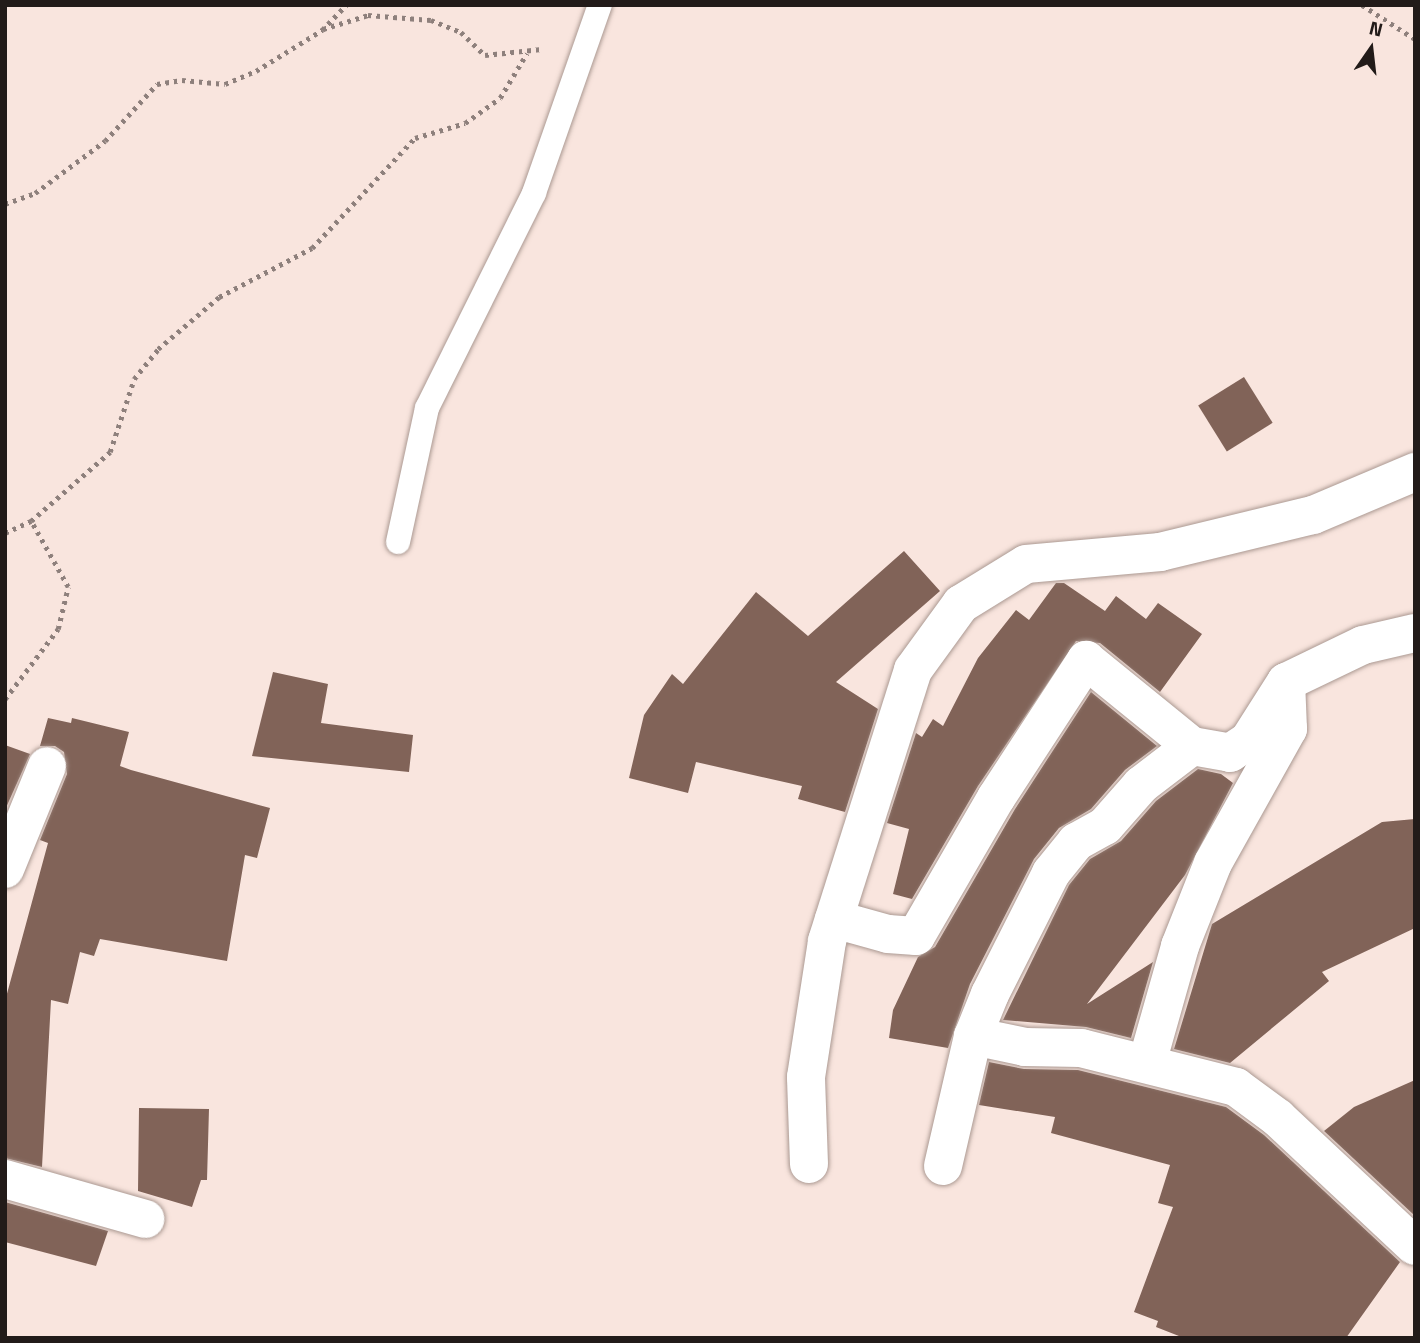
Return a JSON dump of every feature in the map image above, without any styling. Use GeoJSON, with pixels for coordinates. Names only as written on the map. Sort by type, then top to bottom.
{"type":"FeatureCollection","features":[{"type":"Feature","properties":{"kind":"street"},"geometry":{"type":"LineString","coordinates":[[809,1164],[806,1077],[834,919],[913,670],[961,604],[1026,564],[1172,549],[1313,515],[1415,472]]}},
{"type":"Feature","properties":{"kind":"street"},"geometry":{"type":"LineString","coordinates":[[834,919],[888,934],[916,936],[948,887],[996,798],[1086,660],[1192,746],[1230,753],[1249,740],[1286,682],[1363,645],[1415,633]]}},
{"type":"Feature","properties":{"kind":"street"},"geometry":{"type":"LineString","coordinates":[[1147,1063],[1180,946],[1213,863],[1287,729],[1286,682]]}},
{"type":"Feature","properties":{"kind":"street"},"geometry":{"type":"LineString","coordinates":[[943,1166],[973,1036],[1051,873],[1076,842],[1105,826],[1141,785],[1192,746]]}},
{"type":"Feature","properties":{"kind":"street"},"geometry":{"type":"LineString","coordinates":[[5,869],[47,766]]}},
{"type":"Feature","properties":{"kind":"street"},"geometry":{"type":"LineString","coordinates":[[973,1036],[1026,1047],[1081,1048],[1236,1087],[1278,1118],[1415,1246]]}},
{"type":"Feature","properties":{"kind":"street"},"geometry":{"type":"LineString","coordinates":[[5,1179],[145,1219]]}},
{"type":"Feature","properties":{"kind":"lane"},"geometry":{"type":"LineString","coordinates":[[398,542],[427,408],[534,193],[598,13]]}},
{"type":"Feature","properties":{"kind":"path"},"geometry":{"type":"LineString","coordinates":[[322,30],[346,5]]}},
{"type":"Feature","properties":{"kind":"path"},"geometry":{"type":"LineString","coordinates":[[1362,5],[1415,39]]}},
{"type":"Feature","properties":{"kind":"path"},"geometry":{"type":"LineString","coordinates":[[5,204],[35,193],[105,141],[157,84],[183,80],[225,85],[256,71],[285,48],[322,30],[368,15],[431,20],[461,32],[485,55],[527,53],[573,39],[598,13]]}},
{"type":"Feature","properties":{"kind":"path"},"geometry":{"type":"LineString","coordinates":[[5,533],[32,521],[110,452],[134,379],[158,348],[219,297],[312,248],[415,138],[465,123],[500,98],[527,53]]}},
{"type":"Feature","properties":{"kind":"path"},"geometry":{"type":"LineString","coordinates":[[5,699],[58,629],[68,587],[32,521]]}},
{"type":"Feature","properties":{"kind":"building"},"geometry":{"type":"Polygon","coordinates":[[[1244,377],[1273,423],[1227,451],[1198,406],[1244,377]]]}},
{"type":"Feature","properties":{"kind":"building"},"geometry":{"type":"Polygon","coordinates":[[[904,551],[940,591],[836,682],[878,709],[845,812],[798,799],[802,786],[696,762],[688,793],[629,778],[644,715],[672,674],[683,684],[756,592],[808,636],[904,551]]]}},
{"type":"Feature","properties":{"kind":"building"},"geometry":{"type":"Polygon","coordinates":[[[1056,583],[1064,583],[1105,611],[1116,596],[1146,619],[1158,603],[1202,634],[1160,692],[1100,643],[1076,641],[978,786],[912,899],[893,894],[909,829],[887,823],[916,733],[922,737],[933,719],[943,726],[978,658],[1016,610],[1029,620],[1056,583]]]}},
{"type":"Feature","properties":{"kind":"building"},"geometry":{"type":"Polygon","coordinates":[[[273,672],[328,684],[321,723],[413,735],[409,772],[252,756],[273,672]]]}},
{"type":"Feature","properties":{"kind":"building"},"geometry":{"type":"Polygon","coordinates":[[[1091,692],[1157,746],[1125,770],[1091,809],[1059,828],[1034,859],[970,984],[948,1048],[889,1038],[893,1010],[918,957],[935,947],[1015,809],[1091,692]]]}},
{"type":"Feature","properties":{"kind":"building"},"geometry":{"type":"Polygon","coordinates":[[[48,718],[71,723],[72,718],[129,732],[120,766],[270,808],[257,858],[245,855],[227,961],[100,939],[94,956],[80,952],[68,1004],[51,1000],[42,1167],[5,1158],[5,1001],[48,843],[40,840],[67,774],[64,752],[55,746],[40,746],[48,718]]]}},
{"type":"Feature","properties":{"kind":"building"},"geometry":{"type":"Polygon","coordinates":[[[5,745],[30,754],[5,810],[5,745]]]}},
{"type":"Feature","properties":{"kind":"building"},"geometry":{"type":"Polygon","coordinates":[[[1198,769],[1221,774],[1233,783],[1185,875],[1087,1004],[1153,962],[1131,1038],[1086,1027],[1003,1020],[1069,885],[1090,859],[1121,841],[1156,801],[1198,769]]]}},
{"type":"Feature","properties":{"kind":"building"},"geometry":{"type":"Polygon","coordinates":[[[1415,819],[1415,928],[1322,972],[1329,981],[1230,1063],[1174,1049],[1212,924],[1382,822],[1415,819]]]}},
{"type":"Feature","properties":{"kind":"building"},"geometry":{"type":"Polygon","coordinates":[[[989,1062],[1024,1069],[1078,1070],[1226,1107],[1264,1135],[1400,1262],[1346,1338],[1184,1338],[1156,1327],[1158,1321],[1134,1312],[1173,1207],[1158,1203],[1170,1165],[1051,1133],[1055,1117],[979,1105],[989,1062]]]}},
{"type":"Feature","properties":{"kind":"building"},"geometry":{"type":"Polygon","coordinates":[[[1415,1080],[1415,1216],[1324,1131],[1354,1107],[1415,1080]]]}},
{"type":"Feature","properties":{"kind":"building"},"geometry":{"type":"Polygon","coordinates":[[[139,1108],[209,1109],[207,1180],[201,1180],[192,1207],[138,1191],[139,1108]]]}},
{"type":"Feature","properties":{"kind":"building"},"geometry":{"type":"Polygon","coordinates":[[[5,1202],[108,1231],[96,1266],[5,1242],[5,1202]]]}}]}
